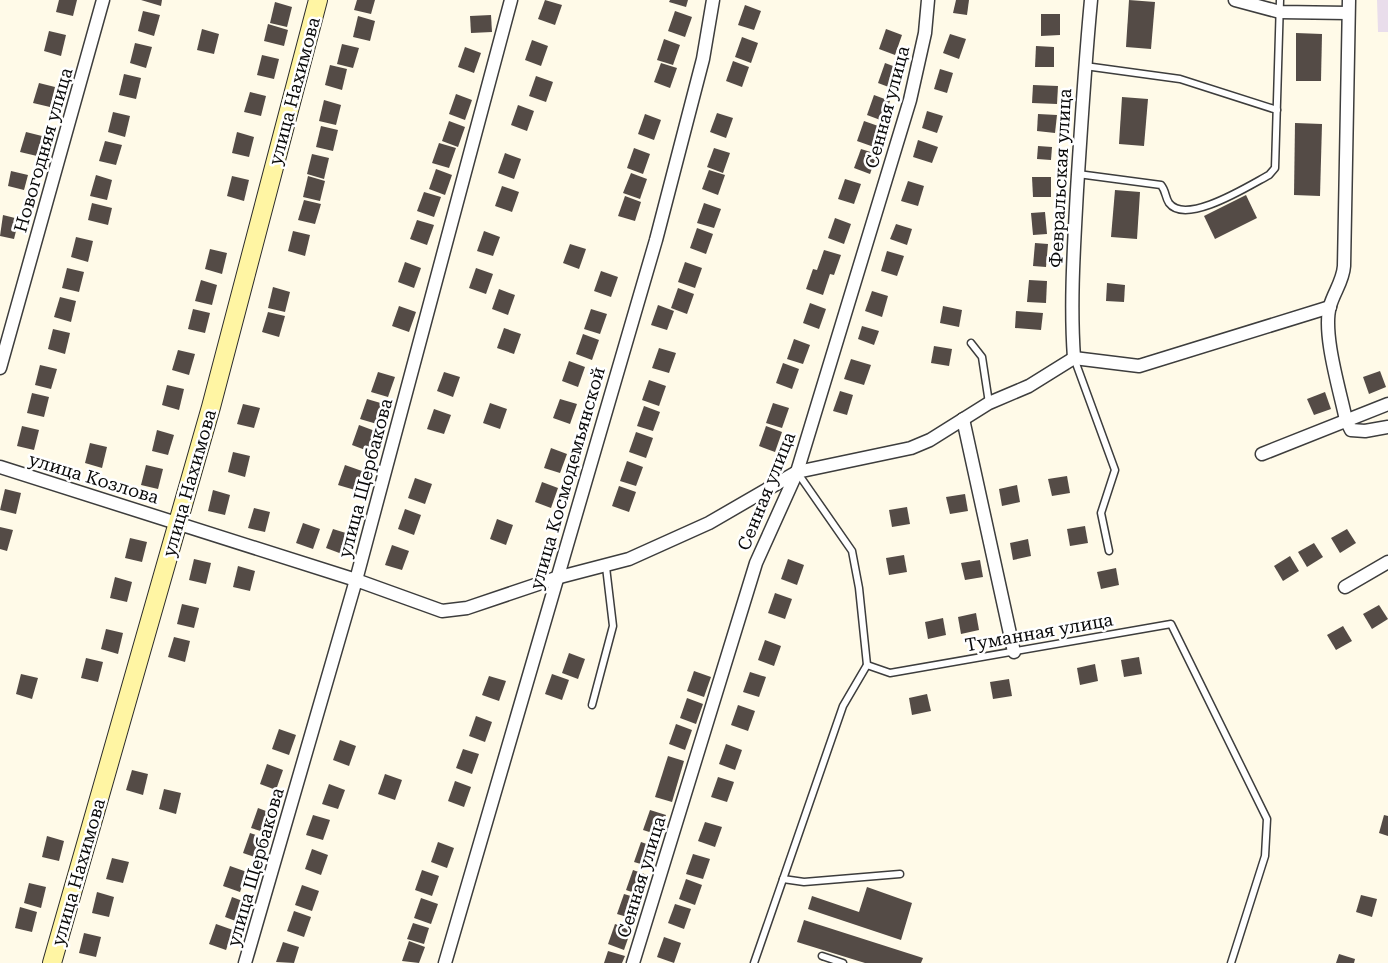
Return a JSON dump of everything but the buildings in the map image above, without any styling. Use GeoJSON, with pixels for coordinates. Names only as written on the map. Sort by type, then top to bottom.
{"type":"FeatureCollection","features":[{"type":"Feature","properties":{"kind":"main road","name":"улица Нахимова"},"geometry":{"type":"LineString","coordinates":[[52,963],[211,406],[318,0]]}},
{"type":"Feature","properties":{"kind":"street","name":"Новогодняя улица"},"geometry":{"type":"LineString","coordinates":[[0,368],[103,0]]}},
{"type":"Feature","properties":{"kind":"street","name":"улица Щербакова"},"geometry":{"type":"LineString","coordinates":[[245,963],[356,580],[511,0]]}},
{"type":"Feature","properties":{"kind":"street","name":"улица Космодемьянской"},"geometry":{"type":"LineString","coordinates":[[445,963],[656,240],[703,59],[713,0]]}},
{"type":"Feature","properties":{"kind":"street","name":"Сенная улица"},"geometry":{"type":"LineString","coordinates":[[633,963],[756,563],[797,472],[910,100],[924,33],[928,0]]}},
{"type":"Feature","properties":{"kind":"street","name":"Февральская улица"},"geometry":{"type":"LineString","coordinates":[[1074,358],[1072,301],[1078,174],[1084,65],[1091,0]]}},
{"type":"Feature","properties":{"kind":"street"},"geometry":{"type":"LineString","coordinates":[[1235,0],[1280,6],[1348,6],[1344,266],[1342,279],[1330,307],[1330,342],[1346,420],[1351,430],[1356,432],[1388,427]]}},
{"type":"Feature","properties":{"kind":"street"},"geometry":{"type":"LineString","coordinates":[[1074,358],[1139,366],[1330,307]]}},
{"type":"Feature","properties":{"kind":"street","name":"улица Козлова"},"geometry":{"type":"LineString","coordinates":[[0,467],[356,580],[442,612],[467,608],[556,578],[606,567],[629,559],[709,523],[797,472],[911,448],[951,429],[989,403],[1029,386],[1074,358]]}},
{"type":"Feature","properties":{"kind":"street"},"geometry":{"type":"LineString","coordinates":[[1262,454],[1388,404]]}},
{"type":"Feature","properties":{"kind":"street"},"geometry":{"type":"LineString","coordinates":[[963,419],[1014,652]]}},
{"type":"Feature","properties":{"kind":"street"},"geometry":{"type":"LineString","coordinates":[[1345,587],[1388,562]]}},
{"type":"Feature","properties":{"kind":"lane"},"geometry":{"type":"LineString","coordinates":[[1078,174],[1161,186],[1165,190],[1169,203],[1177,208],[1199,210],[1270,175],[1275,168],[1280,6]]}},
{"type":"Feature","properties":{"kind":"lane"},"geometry":{"type":"LineString","coordinates":[[1084,65],[1180,79],[1277,110]]}},
{"type":"Feature","properties":{"kind":"lane"},"geometry":{"type":"LineString","coordinates":[[971,343],[978,350],[984,364],[989,403]]}},
{"type":"Feature","properties":{"kind":"lane"},"geometry":{"type":"LineString","coordinates":[[1074,358],[1115,470],[1101,513],[1109,551]]}},
{"type":"Feature","properties":{"kind":"lane"},"geometry":{"type":"LineString","coordinates":[[754,963],[843,706],[866,665],[859,588],[852,551],[797,472]]}},
{"type":"Feature","properties":{"kind":"lane"},"geometry":{"type":"LineString","coordinates":[[592,705],[614,626],[606,567]]}},
{"type":"Feature","properties":{"kind":"lane","name":"Туманная улица"},"geometry":{"type":"LineString","coordinates":[[866,665],[890,673],[1171,624],[1267,819],[1265,856],[1231,963]]}},
{"type":"Feature","properties":{"kind":"lane"},"geometry":{"type":"LineString","coordinates":[[783,879],[804,882],[900,874]]}},
{"type":"Feature","properties":{"kind":"lane"},"geometry":{"type":"LineString","coordinates":[[822,956],[843,963]]}},
{"type":"Feature","properties":{"kind":"shaded area"},"geometry":{"type":"Polygon","coordinates":[[[1377,0],[1388,0],[1388,32],[1378,32],[1377,0]]]}}]}
